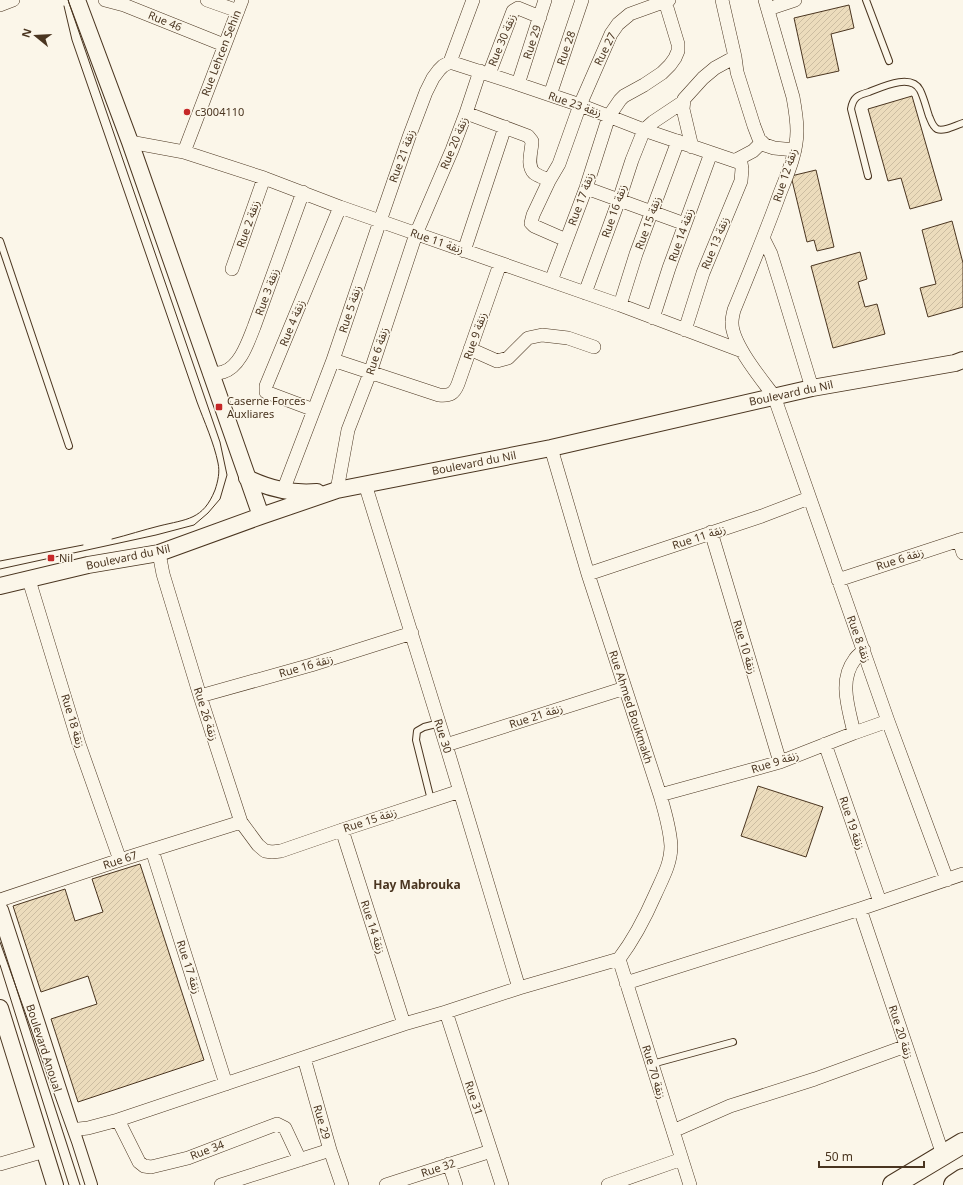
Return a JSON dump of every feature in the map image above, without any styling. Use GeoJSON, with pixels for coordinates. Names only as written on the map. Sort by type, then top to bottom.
{"type":"FeatureCollection","features":[{"type":"Feature","properties":{"kind":"main road"},"geometry":{"type":"LineString","coordinates":[[893,1185],[963,1142]]}},
{"type":"Feature","properties":{"kind":"main road"},"geometry":{"type":"LineString","coordinates":[[954,1185],[963,1179]]}},
{"type":"Feature","properties":{"kind":"street"},"geometry":{"type":"LineString","coordinates":[[0,5],[13,0]]}},
{"type":"Feature","properties":{"kind":"street"},"geometry":{"type":"LineString","coordinates":[[77,0],[130,142],[261,516]]}},
{"type":"Feature","properties":{"kind":"street","name":"Rue 46"},"geometry":{"type":"LineString","coordinates":[[105,0],[125,2],[224,45]]}},
{"type":"Feature","properties":{"kind":"street"},"geometry":{"type":"LineString","coordinates":[[207,0],[240,6]]}},
{"type":"Feature","properties":{"kind":"street"},"geometry":{"type":"LineString","coordinates":[[450,62],[473,0]]}},
{"type":"Feature","properties":{"kind":"street","name":"Rue 29"},"geometry":{"type":"LineString","coordinates":[[518,84],[545,0]]}},
{"type":"Feature","properties":{"kind":"street","name":"Rue 28"},"geometry":{"type":"LineString","coordinates":[[550,95],[582,0]]}},
{"type":"Feature","properties":{"kind":"street"},"geometry":{"type":"LineString","coordinates":[[722,0],[737,72],[754,126],[762,143],[774,148],[795,150]]}},
{"type":"Feature","properties":{"kind":"street"},"geometry":{"type":"LineString","coordinates":[[766,5],[795,0]]}},
{"type":"Feature","properties":{"kind":"street","name":"Rue 27"},"geometry":{"type":"LineString","coordinates":[[566,240],[534,226],[532,223],[533,215],[558,164],[580,105],[611,34],[618,24],[630,14],[667,1]]}},
{"type":"Feature","properties":{"kind":"street","name":"Rue 17 زنقة"},"geometry":{"type":"LineString","coordinates":[[551,281],[586,188],[610,116],[624,96],[662,73],[675,58],[678,51],[678,44],[667,1]]}},
{"type":"Feature","properties":{"kind":"street","name":"Rue 12 زنقة"},"geometry":{"type":"LineString","coordinates":[[732,323],[734,310],[772,217],[795,150],[797,131],[794,102],[766,5]]}},
{"type":"Feature","properties":{"kind":"street","name":"Rue Lehcen Sehin"},"geometry":{"type":"LineString","coordinates":[[184,152],[240,6]]}},
{"type":"Feature","properties":{"kind":"street","name":"Rue 30 زنقة"},"geometry":{"type":"LineString","coordinates":[[484,73],[513,11],[518,8],[540,17]]}},
{"type":"Feature","properties":{"kind":"street"},"geometry":{"type":"LineString","coordinates":[[644,130],[657,119],[683,102],[688,94],[703,78],[715,68],[735,57]]}},
{"type":"Feature","properties":{"kind":"street","name":"Rue 23 زنقة"},"geometry":{"type":"LineString","coordinates":[[450,62],[580,105],[644,130],[711,153],[736,160]]}},
{"type":"Feature","properties":{"kind":"street","name":"Rue 21 زنقة"},"geometry":{"type":"LineString","coordinates":[[380,221],[426,92],[439,70],[450,62]]}},
{"type":"Feature","properties":{"kind":"street","name":"Rue 20 زنقة"},"geometry":{"type":"LineString","coordinates":[[424,213],[484,73]]}},
{"type":"Feature","properties":{"kind":"street"},"geometry":{"type":"LineString","coordinates":[[683,102],[683,108],[692,146]]}},
{"type":"Feature","properties":{"kind":"street"},"geometry":{"type":"LineString","coordinates":[[466,114],[505,127],[531,138],[531,168],[535,174],[549,181]]}},
{"type":"Feature","properties":{"kind":"street"},"geometry":{"type":"LineString","coordinates":[[464,251],[505,127]]}},
{"type":"Feature","properties":{"kind":"street","name":"Rue 16 زنقة"},"geometry":{"type":"LineString","coordinates":[[585,293],[644,130]]}},
{"type":"Feature","properties":{"kind":"street","name":"Rue 15 زنقة"},"geometry":{"type":"LineString","coordinates":[[620,305],[678,141]]}},
{"type":"Feature","properties":{"kind":"street","name":"Rue 11 زنقة"},"geometry":{"type":"LineString","coordinates":[[130,142],[184,152],[264,178],[340,207],[620,305],[742,351]]}},
{"type":"Feature","properties":{"kind":"street"},"geometry":{"type":"LineString","coordinates":[[736,160],[753,151],[762,143]]}},
{"type":"Feature","properties":{"kind":"street","name":"Rue 14 زنقة"},"geometry":{"type":"LineString","coordinates":[[653,318],[711,153]]}},
{"type":"Feature","properties":{"kind":"street","name":"Rue 13 زنقة"},"geometry":{"type":"LineString","coordinates":[[684,330],[703,273],[741,181],[742,165],[736,160]]}},
{"type":"Feature","properties":{"kind":"street","name":"Rue 2 زنقة"},"geometry":{"type":"LineString","coordinates":[[232,269],[264,178]]}},
{"type":"Feature","properties":{"kind":"street"},"geometry":{"type":"LineString","coordinates":[[586,188],[685,224]]}},
{"type":"Feature","properties":{"kind":"street","name":"Rue 3 زنقة"},"geometry":{"type":"LineString","coordinates":[[210,374],[224,372],[239,359],[254,327],[303,192]]}},
{"type":"Feature","properties":{"kind":"street","name":"Rue 4 زنقة"},"geometry":{"type":"LineString","coordinates":[[314,410],[266,392],[266,386],[340,207]]}},
{"type":"Feature","properties":{"kind":"street","name":"Rue 6 زنقة"},"geometry":{"type":"LineString","coordinates":[[337,490],[348,430],[370,373],[424,213]]}},
{"type":"Feature","properties":{"kind":"street","name":"Rue 5 زنقة"},"geometry":{"type":"LineString","coordinates":[[283,491],[333,360],[380,221]]}},
{"type":"Feature","properties":{"kind":"street"},"geometry":{"type":"LineString","coordinates":[[763,238],[777,271],[812,388]]}},
{"type":"Feature","properties":{"kind":"street","name":"Rue 9 زنقة"},"geometry":{"type":"LineString","coordinates":[[370,373],[439,395],[448,396],[452,394],[455,390],[500,264]]}},
{"type":"Feature","properties":{"kind":"street","name":"Rue 8 زنقة"},"geometry":{"type":"LineString","coordinates":[[732,323],[733,330],[742,351],[774,396],[888,721],[947,880]]}},
{"type":"Feature","properties":{"kind":"street"},"geometry":{"type":"LineString","coordinates":[[470,349],[497,361],[508,358],[528,338],[542,335],[568,338],[594,347]]}},
{"type":"Feature","properties":{"kind":"street"},"geometry":{"type":"LineString","coordinates":[[333,360],[370,373]]}},
{"type":"Feature","properties":{"kind":"street","name":"Boulevard du Nil"},"geometry":{"type":"LineString","coordinates":[[0,586],[88,565],[159,552],[337,490],[551,448],[812,388],[960,362]]}},
{"type":"Feature","properties":{"kind":"street","name":"Rue Ahmed Boukmakh"},"geometry":{"type":"LineString","coordinates":[[551,448],[588,574],[660,795],[669,831],[671,847],[666,871],[639,928],[619,959]]}},
{"type":"Feature","properties":{"kind":"street"},"geometry":{"type":"LineString","coordinates":[[247,478],[260,485],[283,491],[305,493],[337,490]]}},
{"type":"Feature","properties":{"kind":"street","name":"Rue 30"},"geometry":{"type":"LineString","coordinates":[[365,484],[440,723],[519,988]]}},
{"type":"Feature","properties":{"kind":"street","name":"Rue 11 زنقة"},"geometry":{"type":"LineString","coordinates":[[588,574],[762,516],[809,498]]}},
{"type":"Feature","properties":{"kind":"street","name":"Rue 10 زنقة"},"geometry":{"type":"LineString","coordinates":[[711,532],[780,762]]}},
{"type":"Feature","properties":{"kind":"street"},"geometry":{"type":"LineString","coordinates":[[961,539],[963,553]]}},
{"type":"Feature","properties":{"kind":"street","name":"Rue 6 زنقة"},"geometry":{"type":"LineString","coordinates":[[838,580],[961,539]]}},
{"type":"Feature","properties":{"kind":"street","name":"Rue 26 زنقة"},"geometry":{"type":"LineString","coordinates":[[159,552],[163,574],[200,696],[241,822],[258,846],[264,851],[282,851]]}},
{"type":"Feature","properties":{"kind":"street","name":"Rue 18 زنقة"},"geometry":{"type":"LineString","coordinates":[[29,580],[79,744],[120,860]]}},
{"type":"Feature","properties":{"kind":"street","name":"Rue 16 زنقة"},"geometry":{"type":"LineString","coordinates":[[200,696],[311,665],[412,633]]}},
{"type":"Feature","properties":{"kind":"street"},"geometry":{"type":"LineString","coordinates":[[854,733],[846,699],[845,687],[850,668],[855,659],[864,650]]}},
{"type":"Feature","properties":{"kind":"street","name":"Rue 21 زنقة"},"geometry":{"type":"LineString","coordinates":[[446,745],[625,688]]}},
{"type":"Feature","properties":{"kind":"street","name":"Rue 9 زنقة"},"geometry":{"type":"LineString","coordinates":[[660,795],[780,762],[888,721]]}},
{"type":"Feature","properties":{"kind":"street","name":"Rue 19 زنقة"},"geometry":{"type":"LineString","coordinates":[[825,744],[880,902]]}},
{"type":"Feature","properties":{"kind":"street","name":"Rue 15 زنقة"},"geometry":{"type":"LineString","coordinates":[[282,851],[460,791]]}},
{"type":"Feature","properties":{"kind":"street","name":"Rue 67"},"geometry":{"type":"LineString","coordinates":[[0,900],[241,822]]}},
{"type":"Feature","properties":{"kind":"street","name":"Rue 14 زنقة"},"geometry":{"type":"LineString","coordinates":[[342,830],[404,1024]]}},
{"type":"Feature","properties":{"kind":"street","name":"Rue 17 زنقة"},"geometry":{"type":"LineString","coordinates":[[152,850],[226,1084]]}},
{"type":"Feature","properties":{"kind":"street"},"geometry":{"type":"LineString","coordinates":[[626,983],[860,909],[963,874]]}},
{"type":"Feature","properties":{"kind":"street","name":"Rue 20 زنقة"},"geometry":{"type":"LineString","coordinates":[[860,909],[943,1155]]}},
{"type":"Feature","properties":{"kind":"street","name":"Boulevard Anoual"},"geometry":{"type":"LineString","coordinates":[[0,910],[88,1185]]}},
{"type":"Feature","properties":{"kind":"street"},"geometry":{"type":"LineString","coordinates":[[70,1130],[88,1128],[118,1120],[404,1024],[619,959]]}},
{"type":"Feature","properties":{"kind":"street","name":"Rue 70 زنقة"},"geometry":{"type":"LineString","coordinates":[[619,959],[690,1185]]}},
{"type":"Feature","properties":{"kind":"street","name":"Rue 31"},"geometry":{"type":"LineString","coordinates":[[446,1012],[502,1185]]}},
{"type":"Feature","properties":{"kind":"street"},"geometry":{"type":"LineString","coordinates":[[1,1018],[55,1185]]}},
{"type":"Feature","properties":{"kind":"street"},"geometry":{"type":"LineString","coordinates":[[672,1131],[730,1106],[906,1046]]}},
{"type":"Feature","properties":{"kind":"street","name":"Rue 29"},"geometry":{"type":"LineString","coordinates":[[304,1058],[330,1150],[342,1185]]}},
{"type":"Feature","properties":{"kind":"street","name":"Rue 34"},"geometry":{"type":"LineString","coordinates":[[118,1120],[139,1162],[144,1166],[151,1167],[188,1158],[277,1124],[285,1128],[300,1160]]}},
{"type":"Feature","properties":{"kind":"street"},"geometry":{"type":"LineString","coordinates":[[221,1185],[247,1181],[330,1150]]}},
{"type":"Feature","properties":{"kind":"street"},"geometry":{"type":"LineString","coordinates":[[0,1164],[45,1151]]}},
{"type":"Feature","properties":{"kind":"street","name":"Rue 32"},"geometry":{"type":"LineString","coordinates":[[386,1185],[491,1151]]}},
{"type":"Feature","properties":{"kind":"street"},"geometry":{"type":"LineString","coordinates":[[608,1185],[682,1159]]}},
{"type":"Feature","properties":{"kind":"street"},"geometry":{"type":"LineString","coordinates":[[449,1164],[456,1185]]}},
{"type":"Feature","properties":{"kind":"lane"},"geometry":{"type":"LineString","coordinates":[[866,0],[889,61]]}},
{"type":"Feature","properties":{"kind":"lane"},"geometry":{"type":"LineString","coordinates":[[868,176],[851,109],[852,102],[857,96],[897,82],[913,84],[919,88],[934,127],[938,130],[943,130],[963,123]]}},
{"type":"Feature","properties":{"kind":"lane"},"geometry":{"type":"LineString","coordinates":[[0,241],[68,446]]}},
{"type":"Feature","properties":{"kind":"lane"},"geometry":{"type":"LineString","coordinates":[[431,800],[416,740],[417,731],[424,727],[440,723]]}},
{"type":"Feature","properties":{"kind":"lane"},"geometry":{"type":"LineString","coordinates":[[652,1064],[733,1042]]}},
{"type":"Feature","properties":{"kind":"building"},"geometry":{"type":"Polygon","coordinates":[[[849,5],[854,28],[831,34],[839,71],[807,78],[794,18],[849,5]]]}},
{"type":"Feature","properties":{"kind":"building"},"geometry":{"type":"Polygon","coordinates":[[[912,96],[942,200],[910,209],[901,178],[888,181],[868,109],[912,96]]]}},
{"type":"Feature","properties":{"kind":"building"},"geometry":{"type":"Polygon","coordinates":[[[816,170],[834,247],[817,251],[814,240],[807,242],[791,176],[816,170]]]}},
{"type":"Feature","properties":{"kind":"building"},"geometry":{"type":"Polygon","coordinates":[[[952,221],[963,263],[963,307],[928,317],[920,288],[936,284],[922,230],[952,221]]]}},
{"type":"Feature","properties":{"kind":"building"},"geometry":{"type":"Polygon","coordinates":[[[860,252],[867,279],[858,282],[865,307],[877,304],[885,334],[833,348],[811,266],[860,252]]]}},
{"type":"Feature","properties":{"kind":"building"},"geometry":{"type":"Polygon","coordinates":[[[758,786],[823,807],[806,857],[741,836],[758,786]]]}},
{"type":"Feature","properties":{"kind":"building"},"geometry":{"type":"Polygon","coordinates":[[[140,864],[204,1060],[78,1102],[51,1019],[97,1004],[88,976],[41,992],[13,906],[65,889],[75,921],[103,912],[92,879],[140,864]]]}},
{"type":"Feature","properties":{"kind":"tram line"},"geometry":{"type":"LineString","coordinates":[[0,569],[156,535],[194,525],[208,513],[220,499],[227,475],[220,442],[68,0]]}},
{"type":"Feature","properties":{"kind":"tram line"},"geometry":{"type":"LineString","coordinates":[[64,6],[72,40],[219,466],[215,490],[210,500],[199,513],[193,517],[112,539]]}},
{"type":"Feature","properties":{"kind":"tram line"},"geometry":{"type":"LineString","coordinates":[[0,561],[83,545]]}},
{"type":"Feature","properties":{"kind":"tram line"},"geometry":{"type":"LineString","coordinates":[[0,942],[72,1144],[85,1185]]}},
{"type":"Feature","properties":{"kind":"tram line"},"geometry":{"type":"LineString","coordinates":[[0,965],[69,1185]]}},
{"type":"Feature","properties":{"kind":"place","name":"c3004110"},"geometry":{"type":"Point","coordinates":[187,112]}},
{"type":"Feature","properties":{"kind":"place","name":"Caserne Forces Auxliares"},"geometry":{"type":"Point","coordinates":[219,407]}},
{"type":"Feature","properties":{"kind":"place","name":"Nil"},"geometry":{"type":"Point","coordinates":[51,558]}},
{"type":"Feature","properties":{"kind":"district","name":"Hay Mabrouka"},"geometry":{"type":"Point","coordinates":[417,885]}}]}
